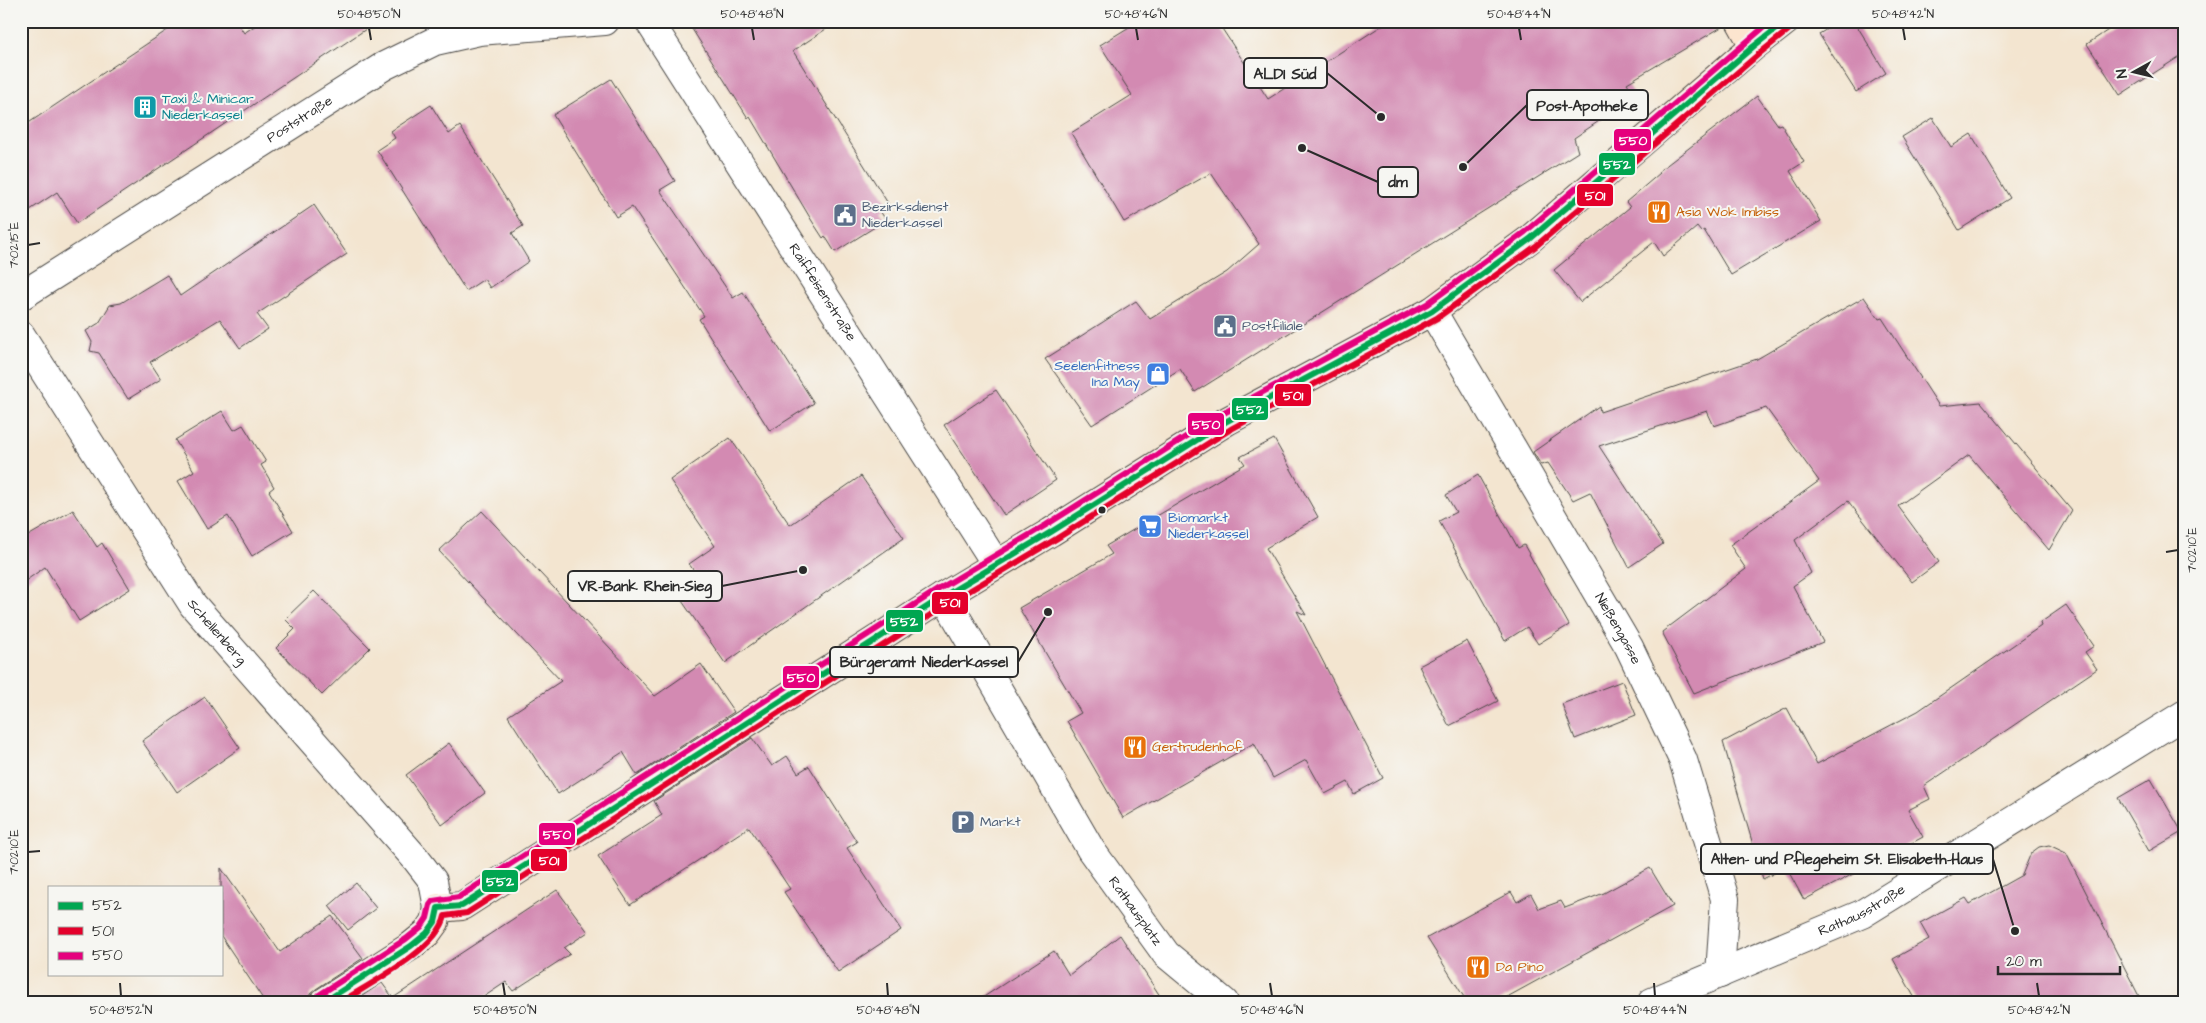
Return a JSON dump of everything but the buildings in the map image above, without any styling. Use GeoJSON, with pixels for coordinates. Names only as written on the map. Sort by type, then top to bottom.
{"type":"FeatureCollection","features":[{"type":"Feature","properties":{"kind":"street","name":"Poststraße"},"geometry":{"type":"LineString","coordinates":[[21,296],[384,66],[435,41],[479,32],[605,21]]}},
{"type":"Feature","properties":{"kind":"street","name":"Raiffeisenstraße"},"geometry":{"type":"LineString","coordinates":[[649,21],[996,564]]}},
{"type":"Feature","properties":{"kind":"street"},"geometry":{"type":"LineString","coordinates":[[1740,21],[1754,46]]}},
{"type":"Feature","properties":{"kind":"street"},"geometry":{"type":"LineString","coordinates":[[324,1002],[411,946],[427,933],[435,922],[438,908],[462,906],[944,596],[1051,532],[1227,421],[1432,311],[1530,239],[1754,46],[1786,21]]}},
{"type":"Feature","properties":{"kind":"street","name":"Nießengasse"},"geometry":{"type":"LineString","coordinates":[[1432,311],[1629,647],[1683,760],[1725,899],[1720,974]]}},
{"type":"Feature","properties":{"kind":"street","name":"Schellenberg"},"geometry":{"type":"LineString","coordinates":[[21,335],[193,605],[416,859],[433,881],[438,908]]}},
{"type":"Feature","properties":{"kind":"street","name":"Rathausplatz"},"geometry":{"type":"LineString","coordinates":[[944,596],[1091,850],[1166,954],[1224,1002]]}},
{"type":"Feature","properties":{"kind":"street","name":"Rathausstraße"},"geometry":{"type":"LineString","coordinates":[[1652,1002],[1862,914],[2185,714]]}},
{"type":"Feature","properties":{"kind":"transit line","name":"550"},"geometry":{"type":"LineString","coordinates":[[319,995],[406,939],[421,927],[427,918],[433,901],[459,897],[939,589],[1046,525],[1222,414],[1427,304],[1525,232],[1771,21]]}},
{"type":"Feature","properties":{"kind":"transit line","name":"552"},"geometry":{"type":"LineString","coordinates":[[324,1002],[411,946],[427,933],[435,922],[438,908],[462,906],[944,596],[1051,532],[1227,421],[1432,311],[1530,239],[1754,46],[1786,21]]}},
{"type":"Feature","properties":{"kind":"transit line","name":"501"},"geometry":{"type":"LineString","coordinates":[[341,1002],[401,965],[416,953],[430,941],[440,928],[445,916],[467,913],[949,603],[1056,539],[1231,429],[1437,318],[1536,246],[1791,28]]}},
{"type":"Feature","properties":{"kind":"place","name":"Taxi & Minicar Niederkassel"},"geometry":{"type":"Point","coordinates":[145,107]}},
{"type":"Feature","properties":{"kind":"place","name":"ALDI Süd"},"geometry":{"type":"Point","coordinates":[1381,117]}},
{"type":"Feature","properties":{"kind":"place","name":"dm"},"geometry":{"type":"Point","coordinates":[1302,148]}},
{"type":"Feature","properties":{"kind":"place","name":"Post-Apotheke"},"geometry":{"type":"Point","coordinates":[1463,167]}},
{"type":"Feature","properties":{"kind":"place","name":"Asia Wok Imbiss"},"geometry":{"type":"Point","coordinates":[1659,212]}},
{"type":"Feature","properties":{"kind":"place","name":"Bezirksdienst Niederkassel"},"geometry":{"type":"Point","coordinates":[845,215]}},
{"type":"Feature","properties":{"kind":"place","name":"Postfiliale"},"geometry":{"type":"Point","coordinates":[1225,326]}},
{"type":"Feature","properties":{"kind":"place","name":"Seelenfitness Ina May"},"geometry":{"type":"Point","coordinates":[1158,374]}},
{"type":"Feature","properties":{"kind":"place","name":"Biomarkt Niederkassel"},"geometry":{"type":"Point","coordinates":[1150,526]}},
{"type":"Feature","properties":{"kind":"place","name":"VR-Bank Rhein-Sieg"},"geometry":{"type":"Point","coordinates":[803,570]}},
{"type":"Feature","properties":{"kind":"place","name":"Bürgeramt Niederkassel"},"geometry":{"type":"Point","coordinates":[1048,612]}},
{"type":"Feature","properties":{"kind":"place","name":"Gertrudenhof"},"geometry":{"type":"Point","coordinates":[1135,747]}},
{"type":"Feature","properties":{"kind":"place","name":"Markt"},"geometry":{"type":"Point","coordinates":[963,822]}},
{"type":"Feature","properties":{"kind":"place","name":"Alten- und Pflegeheim St. Elisabeth-Haus"},"geometry":{"type":"Point","coordinates":[2015,931]}},
{"type":"Feature","properties":{"kind":"place","name":"Da Pino"},"geometry":{"type":"Point","coordinates":[1478,967]}}]}
